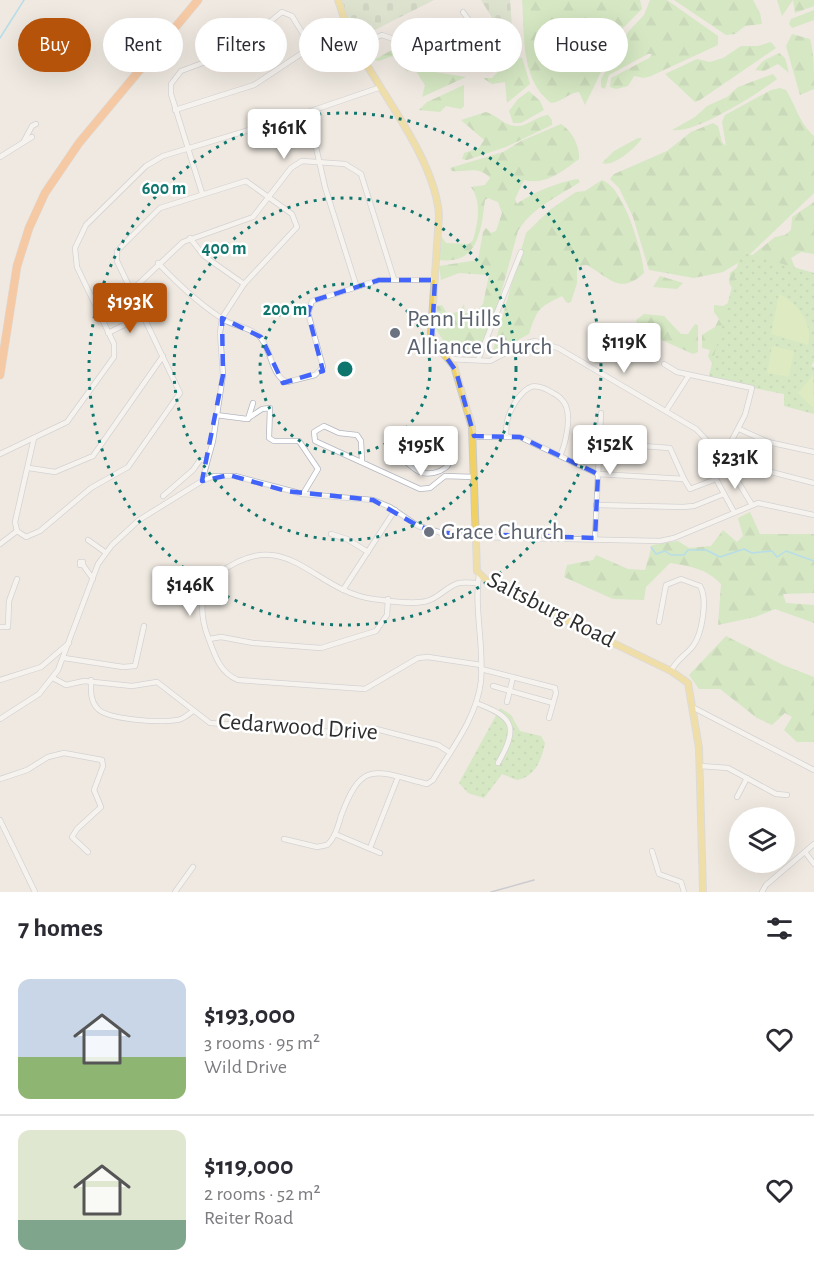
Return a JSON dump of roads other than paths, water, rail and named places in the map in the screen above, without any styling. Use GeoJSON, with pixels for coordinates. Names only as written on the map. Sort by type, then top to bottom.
{"type":"FeatureCollection","features":[{"type":"Feature","properties":{"kind":"highway"},"geometry":{"type":"LineString","coordinates":[[0,343],[17,251],[28,217],[44,184],[74,142],[192,0]]}},
{"type":"Feature","properties":{"kind":"highway"},"geometry":{"type":"LineString","coordinates":[[0,375],[17,266],[29,228],[45,193],[79,143],[198,0]]}},
{"type":"Feature","properties":{"kind":"main road","name":"Saltsburg Road"},"geometry":{"type":"LineString","coordinates":[[338,0],[344,18]]}},
{"type":"Feature","properties":{"kind":"main road","name":"Saltsburg Road"},"geometry":{"type":"LineString","coordinates":[[371,72],[420,159],[435,193],[439,216],[432,337],[437,347],[449,359],[457,375],[473,436],[479,574],[489,583],[671,670],[688,683],[700,766],[703,892]]}},
{"type":"Feature","properties":{"kind":"street"},"geometry":{"type":"LineString","coordinates":[[202,194],[175,110],[171,88],[181,71],[232,52],[282,12],[292,16],[299,27]]}},
{"type":"Feature","properties":{"kind":"street"},"geometry":{"type":"LineString","coordinates":[[463,12],[467,18]]}},
{"type":"Feature","properties":{"kind":"street"},"geometry":{"type":"LineString","coordinates":[[175,110],[247,88],[299,55]]}},
{"type":"Feature","properties":{"kind":"street"},"geometry":{"type":"LineString","coordinates":[[0,454],[67,422],[114,357],[115,348],[77,267],[75,248],[77,238],[86,225],[146,166],[163,156],[308,112],[381,87]]}},
{"type":"Feature","properties":{"kind":"street"},"geometry":{"type":"LineString","coordinates":[[308,112],[325,188],[356,285]]}},
{"type":"Feature","properties":{"kind":"street"},"geometry":{"type":"LineString","coordinates":[[23,143],[32,126],[36,124]]}},
{"type":"Feature","properties":{"kind":"street"},"geometry":{"type":"LineString","coordinates":[[0,157],[32,136]]}},
{"type":"Feature","properties":{"kind":"street"},"geometry":{"type":"LineString","coordinates":[[130,291],[158,263],[190,238],[249,220],[257,214],[296,164],[308,159],[351,165],[361,174],[394,279]]}},
{"type":"Feature","properties":{"kind":"street"},"geometry":{"type":"LineString","coordinates":[[34,438],[15,522],[17,531],[26,537],[32,536],[91,488],[128,467],[180,393],[130,291],[117,261],[117,251],[160,208],[243,181],[252,183],[292,214],[297,227],[244,284],[222,318],[220,333],[224,367],[213,441],[202,481]]}},
{"type":"Feature","properties":{"kind":"street"},"geometry":{"type":"LineString","coordinates":[[190,238],[204,256],[244,284]]}},
{"type":"Feature","properties":{"kind":"street"},"geometry":{"type":"LineString","coordinates":[[478,360],[521,252]]}},
{"type":"Feature","properties":{"kind":"street"},"geometry":{"type":"LineString","coordinates":[[158,263],[179,285],[222,318],[261,337],[282,380],[287,382],[318,373],[323,367],[308,313],[310,304],[356,285],[379,279],[435,280]]}},
{"type":"Feature","properties":{"kind":"street"},"geometry":{"type":"LineString","coordinates":[[108,333],[142,316]]}},
{"type":"Feature","properties":{"kind":"street"},"geometry":{"type":"LineString","coordinates":[[449,359],[490,361],[529,342],[558,348],[696,429],[724,459],[752,505]]}},
{"type":"Feature","properties":{"kind":"street"},"geometry":{"type":"LineString","coordinates":[[29,468],[55,472],[93,456],[163,356]]}},
{"type":"Feature","properties":{"kind":"street"},"geometry":{"type":"LineString","coordinates":[[664,364],[672,370],[689,375],[752,388],[746,415],[724,459]]}},
{"type":"Feature","properties":{"kind":"street"},"geometry":{"type":"LineString","coordinates":[[666,411],[689,375]]}},
{"type":"Feature","properties":{"kind":"street"},"geometry":{"type":"LineString","coordinates":[[506,436],[507,416],[523,391],[531,385],[541,385],[563,400],[567,410],[565,445],[560,456]]}},
{"type":"Feature","properties":{"kind":"street"},"geometry":{"type":"LineString","coordinates":[[248,419],[253,403]]}},
{"type":"Feature","properties":{"kind":"street"},"geometry":{"type":"LineString","coordinates":[[216,415],[248,419],[262,409],[270,408],[269,438],[274,441],[296,440],[302,444],[318,469],[303,494]]}},
{"type":"Feature","properties":{"kind":"street"},"geometry":{"type":"LineString","coordinates":[[595,538],[601,413]]}},
{"type":"Feature","properties":{"kind":"street"},"geometry":{"type":"LineString","coordinates":[[362,461],[361,441],[357,435],[339,433],[324,426],[315,430],[314,437],[317,443],[423,490],[430,488],[446,476],[474,477]]}},
{"type":"Feature","properties":{"kind":"street"},"geometry":{"type":"LineString","coordinates":[[739,429],[768,442],[814,452]]}},
{"type":"Feature","properties":{"kind":"street"},"geometry":{"type":"LineString","coordinates":[[473,436],[520,436],[598,474],[684,479]]}},
{"type":"Feature","properties":{"kind":"street"},"geometry":{"type":"LineString","coordinates":[[600,443],[670,448],[690,489],[716,479],[734,512]]}},
{"type":"Feature","properties":{"kind":"street"},"geometry":{"type":"LineString","coordinates":[[406,449],[447,455],[450,461],[444,469],[430,475],[421,474],[403,459],[402,452],[406,449]]}},
{"type":"Feature","properties":{"kind":"street"},"geometry":{"type":"LineString","coordinates":[[356,459],[361,454]]}},
{"type":"Feature","properties":{"kind":"street"},"geometry":{"type":"LineString","coordinates":[[724,459],[814,483]]}},
{"type":"Feature","properties":{"kind":"street"},"geometry":{"type":"LineString","coordinates":[[163,496],[193,470],[200,460],[207,460]]}},
{"type":"Feature","properties":{"kind":"street"},"geometry":{"type":"LineString","coordinates":[[444,469],[446,476]]}},
{"type":"Feature","properties":{"kind":"street"},"geometry":{"type":"LineString","coordinates":[[0,719],[39,694],[53,678],[64,658],[105,552],[139,520],[202,481],[229,475],[303,494],[373,500],[395,510],[424,529],[476,537],[660,541],[674,538],[761,503],[814,515]]}},
{"type":"Feature","properties":{"kind":"street"},"geometry":{"type":"LineString","coordinates":[[596,505],[694,506],[724,494]]}},
{"type":"Feature","properties":{"kind":"street"},"geometry":{"type":"LineString","coordinates":[[343,590],[395,510]]}},
{"type":"Feature","properties":{"kind":"street"},"geometry":{"type":"LineString","coordinates":[[0,544],[17,531]]}},
{"type":"Feature","properties":{"kind":"street"},"geometry":{"type":"LineString","coordinates":[[331,534],[347,539],[368,552]]}},
{"type":"Feature","properties":{"kind":"street"},"geometry":{"type":"LineString","coordinates":[[88,540],[105,552]]}},
{"type":"Feature","properties":{"kind":"street"},"geometry":{"type":"LineString","coordinates":[[478,583],[459,583],[426,602],[388,599],[360,596],[343,590],[309,567],[275,556],[240,559],[214,578],[208,587],[201,614],[223,671],[231,677],[246,681],[365,689],[418,658],[428,657],[481,667],[555,688],[557,692],[549,718]]}},
{"type":"Feature","properties":{"kind":"street"},"geometry":{"type":"LineString","coordinates":[[84,564],[93,579]]}},
{"type":"Feature","properties":{"kind":"street"},"geometry":{"type":"LineString","coordinates":[[284,839],[323,847],[331,842],[350,792],[359,780],[376,772],[429,783],[476,703],[481,667],[479,574]]}},
{"type":"Feature","properties":{"kind":"street"},"geometry":{"type":"LineString","coordinates":[[0,627],[8,627],[9,601],[17,579]]}},
{"type":"Feature","properties":{"kind":"street"},"geometry":{"type":"LineString","coordinates":[[659,622],[666,585],[681,579],[700,586],[704,598],[697,638],[671,670]]}},
{"type":"Feature","properties":{"kind":"street"},"geometry":{"type":"LineString","coordinates":[[209,639],[221,636],[253,643],[321,648],[376,631],[387,615],[388,599]]}},
{"type":"Feature","properties":{"kind":"street"},"geometry":{"type":"LineString","coordinates":[[64,658],[123,668],[135,666],[144,626]]}},
{"type":"Feature","properties":{"kind":"street"},"geometry":{"type":"LineString","coordinates":[[0,680],[41,668],[69,644]]}},
{"type":"Feature","properties":{"kind":"street"},"geometry":{"type":"LineString","coordinates":[[507,702],[513,677]]}},
{"type":"Feature","properties":{"kind":"street","name":"Cedarwood Drive"},"geometry":{"type":"LineString","coordinates":[[53,678],[66,685],[91,681],[132,686],[159,683],[210,723],[347,733],[375,729],[438,745],[449,752]]}},
{"type":"Feature","properties":{"kind":"street"},"geometry":{"type":"LineString","coordinates":[[91,681],[91,696],[95,706],[106,714],[139,720],[178,720],[193,711]]}},
{"type":"Feature","properties":{"kind":"street"},"geometry":{"type":"LineString","coordinates":[[493,686],[553,704]]}},
{"type":"Feature","properties":{"kind":"street"},"geometry":{"type":"LineString","coordinates":[[476,703],[500,712],[511,728],[511,738],[498,763]]}},
{"type":"Feature","properties":{"kind":"street"},"geometry":{"type":"LineString","coordinates":[[693,708],[814,771]]}},
{"type":"Feature","properties":{"kind":"street"},"geometry":{"type":"LineString","coordinates":[[0,779],[27,770],[56,755],[70,753],[102,760],[103,766],[94,790],[101,807],[77,829],[72,837],[88,852]]}},
{"type":"Feature","properties":{"kind":"street"},"geometry":{"type":"LineString","coordinates":[[700,766],[720,766],[776,794],[787,795]]}},
{"type":"Feature","properties":{"kind":"street"},"geometry":{"type":"LineString","coordinates":[[370,848],[398,777]]}},
{"type":"Feature","properties":{"kind":"street"},"geometry":{"type":"LineString","coordinates":[[737,797],[747,778]]}},
{"type":"Feature","properties":{"kind":"street"},"geometry":{"type":"LineString","coordinates":[[0,820],[35,892]]}},
{"type":"Feature","properties":{"kind":"street"},"geometry":{"type":"LineString","coordinates":[[335,834],[380,853]]}},
{"type":"Feature","properties":{"kind":"street"},"geometry":{"type":"LineString","coordinates":[[762,892],[766,885],[814,844]]}},
{"type":"Feature","properties":{"kind":"street"},"geometry":{"type":"LineString","coordinates":[[652,851],[659,874],[681,882],[684,892]]}},
{"type":"Feature","properties":{"kind":"street"},"geometry":{"type":"LineString","coordinates":[[805,852],[814,864]]}},
{"type":"Feature","properties":{"kind":"street"},"geometry":{"type":"LineString","coordinates":[[175,892],[193,867]]}},
{"type":"Feature","properties":{"kind":"waterway"},"geometry":{"type":"LineString","coordinates":[[0,38],[24,0]]}},
{"type":"Feature","properties":{"kind":"waterway"},"geometry":{"type":"LineString","coordinates":[[651,547],[656,554],[665,551],[671,555],[684,555],[688,550],[706,550],[720,557],[744,549],[752,553],[772,551],[777,557],[786,551],[814,561]]}},
{"type":"Feature","properties":{"kind":"railway"},"geometry":{"type":"LineString","coordinates":[[491,892],[534,880]]}},
{"type":"Feature","properties":{"kind":"place","name":"Penn Hills Alliance Church"},"geometry":{"type":"Point","coordinates":[395,333]}},
{"type":"Feature","properties":{"kind":"place","name":"Grace Church"},"geometry":{"type":"Point","coordinates":[429,532]}}]}
